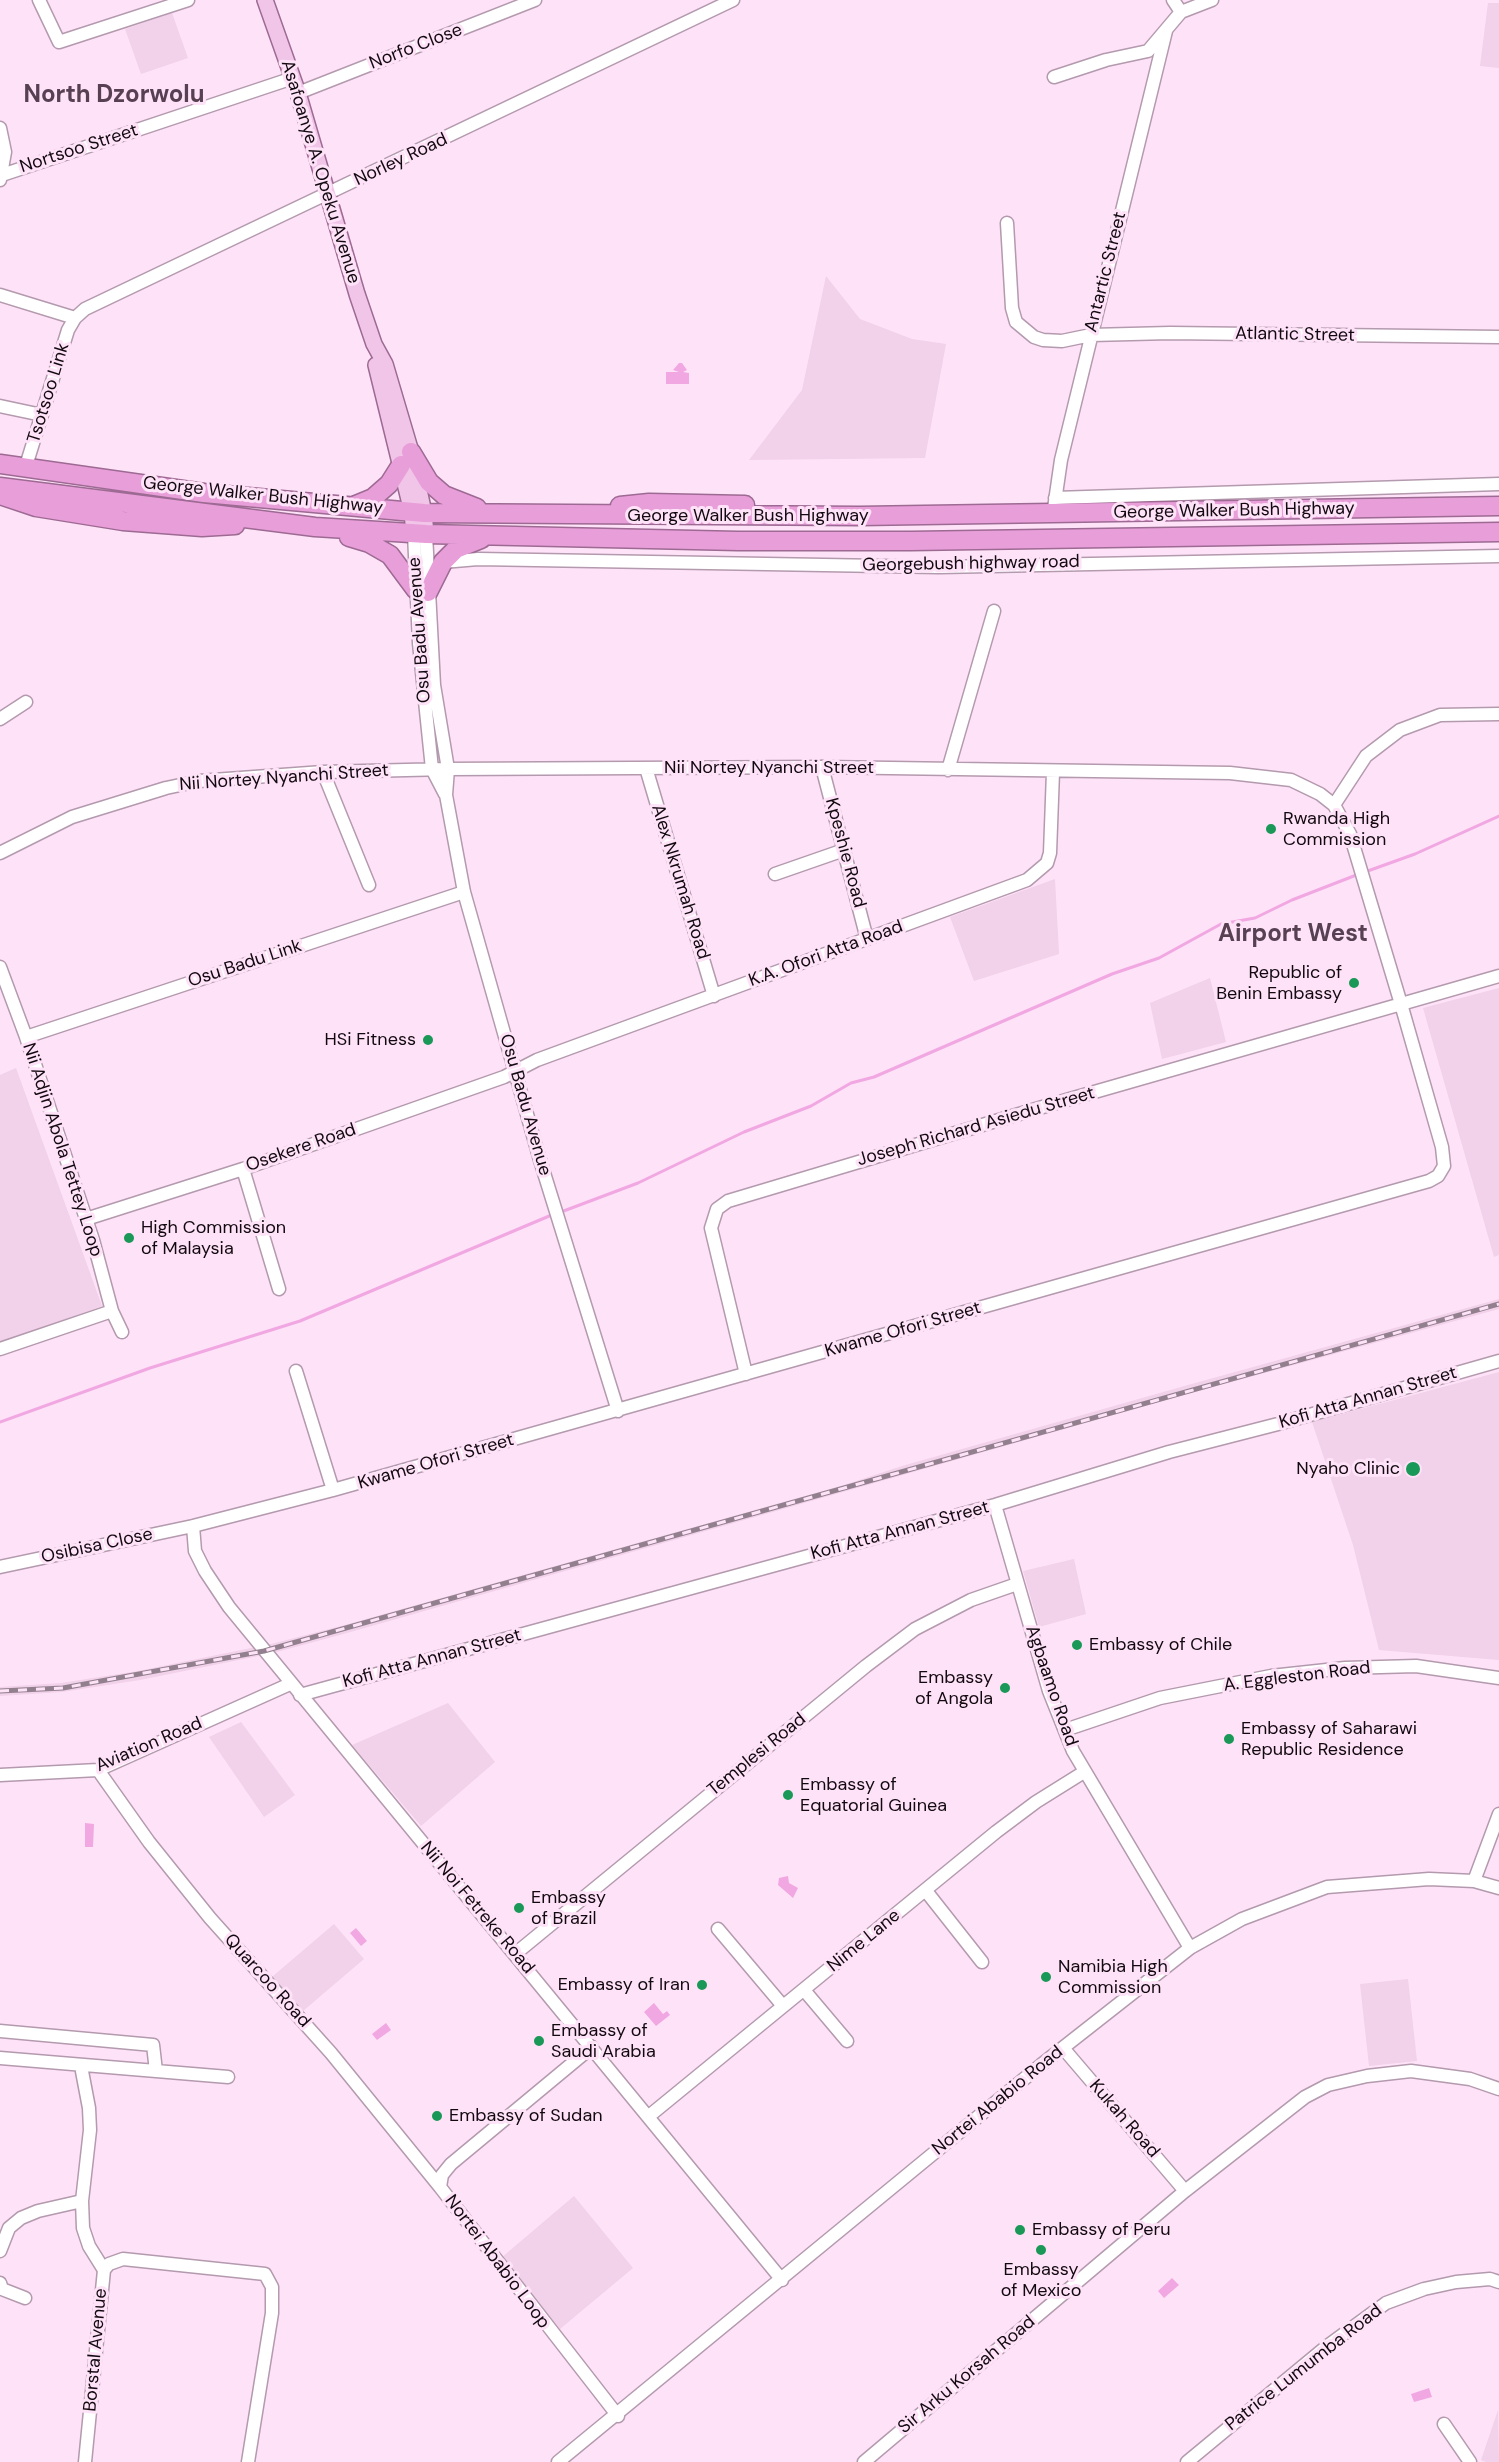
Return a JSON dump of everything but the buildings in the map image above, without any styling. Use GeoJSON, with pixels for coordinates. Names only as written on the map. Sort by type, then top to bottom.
{"type":"FeatureCollection","features":[{"type":"Feature","properties":{"kind":"highway"},"geometry":{"type":"LineString","coordinates":[[356,506],[381,491],[406,459],[444,495],[461,504],[506,515]]}},
{"type":"Feature","properties":{"kind":"highway","name":"George Walker Bush Highway"},"geometry":{"type":"LineString","coordinates":[[0,464],[204,493],[418,512],[506,515],[564,515],[649,503],[796,506],[860,516],[1054,506],[1499,506]]}},
{"type":"Feature","properties":{"kind":"highway","name":"George Walker Bush Highway"},"geometry":{"type":"LineString","coordinates":[[0,487],[270,522],[420,534],[738,541],[911,541],[1499,532]]}},
{"type":"Feature","properties":{"kind":"highway"},"geometry":{"type":"LineString","coordinates":[[0,495],[36,507],[123,521],[202,527],[270,522]]}},
{"type":"Feature","properties":{"kind":"highway"},"geometry":{"type":"LineString","coordinates":[[315,527],[369,543],[390,555],[422,591],[443,561],[456,549],[488,536]]}},
{"type":"Feature","properties":{"kind":"main road","name":"Asafoanye A. Opeku Avenue"},"geometry":{"type":"LineString","coordinates":[[265,0],[295,85],[374,344],[385,363],[418,512],[420,534]]}},
{"type":"Feature","properties":{"kind":"street"},"geometry":{"type":"LineString","coordinates":[[39,0],[59,42],[188,0]]}},
{"type":"Feature","properties":{"kind":"street","name":"Norfo Close"},"geometry":{"type":"LineString","coordinates":[[295,85],[535,0]]}},
{"type":"Feature","properties":{"kind":"street","name":"Norley Road"},"geometry":{"type":"LineString","coordinates":[[75,318],[85,309],[733,0]]}},
{"type":"Feature","properties":{"kind":"street"},"geometry":{"type":"LineString","coordinates":[[1173,0],[1181,12]]}},
{"type":"Feature","properties":{"kind":"street"},"geometry":{"type":"LineString","coordinates":[[1054,77],[1106,60],[1148,51],[1181,12],[1212,0]]}},
{"type":"Feature","properties":{"kind":"street","name":"Antartic Street"},"geometry":{"type":"LineString","coordinates":[[1054,506],[1061,460],[1166,32]]}},
{"type":"Feature","properties":{"kind":"street","name":"Nortsoo Street"},"geometry":{"type":"LineString","coordinates":[[1,178],[295,85]]}},
{"type":"Feature","properties":{"kind":"street"},"geometry":{"type":"LineString","coordinates":[[0,128],[5,152],[1,178]]}},
{"type":"Feature","properties":{"kind":"street","name":"Atlantic Street"},"geometry":{"type":"LineString","coordinates":[[1007,223],[1012,308],[1016,322],[1034,337],[1043,340],[1062,341],[1091,335],[1170,333],[1499,337]]}},
{"type":"Feature","properties":{"kind":"street"},"geometry":{"type":"LineString","coordinates":[[0,295],[75,318]]}},
{"type":"Feature","properties":{"kind":"street","name":"Tsotsoo Link"},"geometry":{"type":"LineString","coordinates":[[25,469],[68,330],[75,318]]}},
{"type":"Feature","properties":{"kind":"street"},"geometry":{"type":"LineString","coordinates":[[0,406],[42,415]]}},
{"type":"Feature","properties":{"kind":"street"},"geometry":{"type":"LineString","coordinates":[[1054,506],[1499,484]]}},
{"type":"Feature","properties":{"kind":"street","name":"Osu Badu Avenue"},"geometry":{"type":"LineString","coordinates":[[420,534],[432,769],[446,795]]}},
{"type":"Feature","properties":{"kind":"street","name":"Georgebush highway road"},"geometry":{"type":"LineString","coordinates":[[443,561],[939,567],[1499,556]]}},
{"type":"Feature","properties":{"kind":"street","name":"Osu Badu Avenue"},"geometry":{"type":"LineString","coordinates":[[422,591],[448,769],[446,795],[464,892],[558,1217],[618,1411]]}},
{"type":"Feature","properties":{"kind":"street"},"geometry":{"type":"LineString","coordinates":[[948,770],[994,611]]}},
{"type":"Feature","properties":{"kind":"street"},"geometry":{"type":"LineString","coordinates":[[0,719],[26,702]]}},
{"type":"Feature","properties":{"kind":"street"},"geometry":{"type":"LineString","coordinates":[[1334,806],[1366,756],[1400,730],[1440,715],[1499,714]]}},
{"type":"Feature","properties":{"kind":"street","name":"Nii Nortey Nyanchi Street"},"geometry":{"type":"LineString","coordinates":[[0,853],[72,818],[166,788],[199,782],[323,772],[432,769],[822,767],[1261,774],[1300,783],[1334,806],[1346,826],[1361,865],[1401,1004]]}},
{"type":"Feature","properties":{"kind":"street","name":"Kpeshie Road"},"geometry":{"type":"LineString","coordinates":[[822,767],[867,939]]}},
{"type":"Feature","properties":{"kind":"street","name":"Alex Nkrumah Road"},"geometry":{"type":"LineString","coordinates":[[646,768],[714,996]]}},
{"type":"Feature","properties":{"kind":"street"},"geometry":{"type":"LineString","coordinates":[[323,772],[369,885]]}},
{"type":"Feature","properties":{"kind":"street","name":"K.A. Ofori Atta Road"},"geometry":{"type":"LineString","coordinates":[[515,1071],[537,1060],[1027,880],[1047,863],[1052,842],[1053,772]]}},
{"type":"Feature","properties":{"kind":"street"},"geometry":{"type":"LineString","coordinates":[[775,874],[844,850]]}},
{"type":"Feature","properties":{"kind":"street","name":"Osu Badu Link"},"geometry":{"type":"LineString","coordinates":[[26,1037],[464,892]]}},
{"type":"Feature","properties":{"kind":"street","name":"Nii Adjin Abola Tettey Loop"},"geometry":{"type":"LineString","coordinates":[[0,967],[3,984],[26,1037],[86,1219],[112,1311],[122,1332]]}},
{"type":"Feature","properties":{"kind":"street","name":"Joseph Richard Asiedu Street"},"geometry":{"type":"LineString","coordinates":[[746,1374],[711,1228],[717,1209],[729,1201],[1499,976]]}},
{"type":"Feature","properties":{"kind":"street","name":"Kwame Ofori Street"},"geometry":{"type":"LineString","coordinates":[[193,1526],[333,1490],[618,1411],[1434,1179],[1443,1170],[1444,1160],[1401,1004]]}},
{"type":"Feature","properties":{"kind":"street","name":"Osekere Road"},"geometry":{"type":"LineString","coordinates":[[86,1219],[243,1169],[515,1071]]}},
{"type":"Feature","properties":{"kind":"street"},"geometry":{"type":"LineString","coordinates":[[243,1169],[279,1289]]}},
{"type":"Feature","properties":{"kind":"street"},"geometry":{"type":"LineString","coordinates":[[0,1349],[112,1311]]}},
{"type":"Feature","properties":{"kind":"street","name":"Kofi Atta Annan Street"},"geometry":{"type":"LineString","coordinates":[[300,1695],[995,1505],[1169,1452],[1499,1361]]}},
{"type":"Feature","properties":{"kind":"street"},"geometry":{"type":"LineString","coordinates":[[296,1371],[333,1490]]}},
{"type":"Feature","properties":{"kind":"street","name":"Agbaamo Road"},"geometry":{"type":"LineString","coordinates":[[995,1505],[1049,1691],[1065,1730],[1084,1772],[1190,1948]]}},
{"type":"Feature","properties":{"kind":"street","name":"Osibisa Close"},"geometry":{"type":"LineString","coordinates":[[0,1567],[193,1526]]}},
{"type":"Feature","properties":{"kind":"street","name":"Nii Noi Fetreke Road"},"geometry":{"type":"LineString","coordinates":[[193,1526],[195,1551],[204,1571],[229,1607],[782,2280]]}},
{"type":"Feature","properties":{"kind":"street","name":"Templesi Road"},"geometry":{"type":"LineString","coordinates":[[515,1954],[866,1666],[915,1629],[971,1600],[1017,1584]]}},
{"type":"Feature","properties":{"kind":"street","name":"A. Eggleston Road"},"geometry":{"type":"LineString","coordinates":[[1065,1730],[1160,1698],[1271,1676],[1345,1668],[1416,1666],[1499,1678]]}},
{"type":"Feature","properties":{"kind":"street","name":"Aviation Road"},"geometry":{"type":"LineString","coordinates":[[0,1775],[98,1770],[290,1684]]}},
{"type":"Feature","properties":{"kind":"street","name":"Quarcoo Road"},"geometry":{"type":"LineString","coordinates":[[98,1770],[149,1842],[210,1918],[331,2053],[440,2187]]}},
{"type":"Feature","properties":{"kind":"street","name":"Nime Lane"},"geometry":{"type":"LineString","coordinates":[[649,2116],[1020,1814],[1084,1772]]}},
{"type":"Feature","properties":{"kind":"street"},"geometry":{"type":"LineString","coordinates":[[1474,1881],[1499,1814]]}},
{"type":"Feature","properties":{"kind":"street","name":"Nortei Ababio Road"},"geometry":{"type":"LineString","coordinates":[[558,2462],[618,2416],[1063,2048],[1190,1948],[1242,1919],[1328,1887],[1429,1879],[1474,1881],[1499,1888]]}},
{"type":"Feature","properties":{"kind":"street"},"geometry":{"type":"LineString","coordinates":[[926,1891],[982,1962]]}},
{"type":"Feature","properties":{"kind":"street"},"geometry":{"type":"LineString","coordinates":[[718,1929],[783,2006]]}},
{"type":"Feature","properties":{"kind":"street"},"geometry":{"type":"LineString","coordinates":[[804,1990],[847,2041]]}},
{"type":"Feature","properties":{"kind":"street"},"geometry":{"type":"LineString","coordinates":[[0,2031],[153,2045],[156,2049],[156,2072]]}},
{"type":"Feature","properties":{"kind":"street","name":"Nortei Ababio Loop"},"geometry":{"type":"LineString","coordinates":[[592,2047],[451,2164],[442,2175],[440,2187],[618,2416]]}},
{"type":"Feature","properties":{"kind":"street","name":"Kukah Road"},"geometry":{"type":"LineString","coordinates":[[1063,2048],[1185,2191]]}},
{"type":"Feature","properties":{"kind":"street"},"geometry":{"type":"LineString","coordinates":[[0,2058],[228,2077]]}},
{"type":"Feature","properties":{"kind":"street"},"geometry":{"type":"LineString","coordinates":[[81,2066],[89,2108],[90,2130],[82,2201],[85,2237],[104,2270]]}},
{"type":"Feature","properties":{"kind":"street","name":"Sir Arku Korsah Road"},"geometry":{"type":"LineString","coordinates":[[864,2462],[1185,2191],[1290,2107],[1328,2085],[1367,2076],[1411,2071],[1470,2079],[1499,2089]]}},
{"type":"Feature","properties":{"kind":"street"},"geometry":{"type":"LineString","coordinates":[[0,2251],[9,2228],[21,2218],[38,2211],[82,2201]]}},
{"type":"Feature","properties":{"kind":"street","name":"Borstal Avenue"},"geometry":{"type":"LineString","coordinates":[[85,2462],[104,2270],[109,2264],[123,2259],[265,2274],[272,2288],[272,2313],[248,2462]]}},
{"type":"Feature","properties":{"kind":"street","name":"Patrice Lumumba Road"},"geometry":{"type":"LineString","coordinates":[[1187,2462],[1326,2347],[1386,2303],[1424,2289],[1456,2282],[1490,2279],[1499,2282]]}},
{"type":"Feature","properties":{"kind":"street"},"geometry":{"type":"LineString","coordinates":[[0,2283],[2,2289],[25,2298]]}},
{"type":"Feature","properties":{"kind":"street"},"geometry":{"type":"LineString","coordinates":[[1444,2424],[1470,2462]]}},
{"type":"Feature","properties":{"kind":"shaded area"},"geometry":{"type":"Polygon","coordinates":[[[1488,3],[1499,3],[1499,68],[1480,66],[1488,3]]]}},
{"type":"Feature","properties":{"kind":"shaded area"},"geometry":{"type":"Polygon","coordinates":[[[172,13],[188,58],[141,74],[125,29],[172,13]]]}},
{"type":"Feature","properties":{"kind":"shaded area"},"geometry":{"type":"Polygon","coordinates":[[[826,276],[860,319],[912,339],[946,344],[925,458],[749,460],[802,390],[826,276]]]}},
{"type":"Feature","properties":{"kind":"shaded area"},"geometry":{"type":"Polygon","coordinates":[[[679,363],[682,363],[687,370],[683,372],[689,373],[689,384],[666,384],[666,372],[679,372],[673,370],[679,363]]]}},
{"type":"Feature","properties":{"kind":"shaded area"},"geometry":{"type":"Polygon","coordinates":[[[1055,879],[1059,954],[974,981],[950,917],[1055,879]]]}},
{"type":"Feature","properties":{"kind":"shaded area"},"geometry":{"type":"Polygon","coordinates":[[[1210,978],[1226,1042],[1162,1059],[1150,1003],[1210,978]]]}},
{"type":"Feature","properties":{"kind":"shaded area"},"geometry":{"type":"Polygon","coordinates":[[[1499,988],[1499,1255],[1494,1257],[1423,1008],[1499,988]]]}},
{"type":"Feature","properties":{"kind":"shaded area"},"geometry":{"type":"Polygon","coordinates":[[[16,1068],[102,1306],[0,1343],[0,1075],[16,1068]]]}},
{"type":"Feature","properties":{"kind":"shaded area"},"geometry":{"type":"Polygon","coordinates":[[[1499,1299],[1499,1309],[1191,1393],[273,1653],[140,1680],[62,1692],[0,1696],[0,1687],[61,1683],[138,1671],[271,1644],[345,1625],[1499,1299]]]}},
{"type":"Feature","properties":{"kind":"shaded area"},"geometry":{"type":"Polygon","coordinates":[[[1499,1372],[1499,1660],[1379,1650],[1353,1545],[1312,1422],[1499,1372]]]}},
{"type":"Feature","properties":{"kind":"shaded area"},"geometry":{"type":"Polygon","coordinates":[[[1074,1559],[1086,1614],[1039,1627],[1023,1571],[1074,1559]]]}},
{"type":"Feature","properties":{"kind":"shaded area"},"geometry":{"type":"Polygon","coordinates":[[[448,1703],[495,1762],[421,1826],[352,1745],[448,1703]]]}},
{"type":"Feature","properties":{"kind":"shaded area"},"geometry":{"type":"Polygon","coordinates":[[[241,1722],[295,1795],[264,1817],[209,1737],[241,1722]]]}},
{"type":"Feature","properties":{"kind":"shaded area"},"geometry":{"type":"Polygon","coordinates":[[[85,1823],[94,1824],[93,1847],[85,1847],[85,1823]]]}},
{"type":"Feature","properties":{"kind":"shaded area"},"geometry":{"type":"Polygon","coordinates":[[[788,1876],[789,1883],[798,1888],[793,1898],[778,1885],[779,1878],[788,1876]]]}},
{"type":"Feature","properties":{"kind":"shaded area"},"geometry":{"type":"Polygon","coordinates":[[[334,1924],[364,1959],[296,2017],[266,1982],[334,1924]]]}},
{"type":"Feature","properties":{"kind":"shaded area"},"geometry":{"type":"Polygon","coordinates":[[[356,1928],[367,1941],[361,1946],[350,1933],[356,1928]]]}},
{"type":"Feature","properties":{"kind":"shaded area"},"geometry":{"type":"Polygon","coordinates":[[[1408,1979],[1417,2061],[1369,2066],[1360,1984],[1408,1979]]]}},
{"type":"Feature","properties":{"kind":"shaded area"},"geometry":{"type":"Polygon","coordinates":[[[654,2003],[663,2014],[667,2011],[670,2015],[656,2026],[644,2012],[654,2003]]]}},
{"type":"Feature","properties":{"kind":"shaded area"},"geometry":{"type":"Polygon","coordinates":[[[386,2023],[391,2030],[377,2040],[372,2034],[386,2023]]]}},
{"type":"Feature","properties":{"kind":"shaded area"},"geometry":{"type":"Polygon","coordinates":[[[574,2196],[633,2268],[560,2329],[501,2258],[574,2196]]]}},
{"type":"Feature","properties":{"kind":"shaded area"},"geometry":{"type":"Polygon","coordinates":[[[1172,2278],[1179,2285],[1164,2298],[1158,2291],[1172,2278]]]}},
{"type":"Feature","properties":{"kind":"shaded area"},"geometry":{"type":"Polygon","coordinates":[[[1429,2388],[1432,2397],[1414,2402],[1411,2394],[1429,2388]]]}},
{"type":"Feature","properties":{"kind":"shaded area"},"geometry":{"type":"Polygon","coordinates":[[[1498,2410],[1499,2462],[1486,2462],[1481,2460],[1498,2410]]]}},
{"type":"Feature","properties":{"kind":"waterway"},"geometry":{"type":"LineString","coordinates":[[1365,872],[1415,854],[1499,816]]}},
{"type":"Feature","properties":{"kind":"waterway"},"geometry":{"type":"LineString","coordinates":[[561,1212],[638,1183],[744,1132],[811,1106],[851,1083],[874,1077],[1112,974],[1159,958],[1221,924],[1255,918],[1292,900],[1359,874]]}},
{"type":"Feature","properties":{"kind":"waterway"},"geometry":{"type":"LineString","coordinates":[[0,1422],[150,1368],[300,1321],[554,1214]]}},
{"type":"Feature","properties":{"kind":"railway"},"geometry":{"type":"LineString","coordinates":[[0,1691],[63,1688],[264,1651],[1499,1304]]}},
{"type":"Feature","properties":{"kind":"place","name":"Rwanda High Commission"},"geometry":{"type":"Point","coordinates":[1271,829]}},
{"type":"Feature","properties":{"kind":"place","name":"Republic of Benin Embassy"},"geometry":{"type":"Point","coordinates":[1354,983]}},
{"type":"Feature","properties":{"kind":"place","name":"HSi Fitness"},"geometry":{"type":"Point","coordinates":[428,1040]}},
{"type":"Feature","properties":{"kind":"place","name":"High Commission of Malaysia"},"geometry":{"type":"Point","coordinates":[129,1238]}},
{"type":"Feature","properties":{"kind":"place","name":"Nyaho Clinic"},"geometry":{"type":"Point","coordinates":[1413,1469]}},
{"type":"Feature","properties":{"kind":"place","name":"Embassy of Chile"},"geometry":{"type":"Point","coordinates":[1077,1645]}},
{"type":"Feature","properties":{"kind":"place","name":"Embassy of Angola"},"geometry":{"type":"Point","coordinates":[1005,1688]}},
{"type":"Feature","properties":{"kind":"place","name":"Embassy of Saharawi Republic Residence"},"geometry":{"type":"Point","coordinates":[1229,1739]}},
{"type":"Feature","properties":{"kind":"place","name":"Embassy of Equatorial Guinea"},"geometry":{"type":"Point","coordinates":[788,1795]}},
{"type":"Feature","properties":{"kind":"place","name":"Embassy of Brazil"},"geometry":{"type":"Point","coordinates":[519,1908]}},
{"type":"Feature","properties":{"kind":"place","name":"Namibia High Commission"},"geometry":{"type":"Point","coordinates":[1046,1977]}},
{"type":"Feature","properties":{"kind":"place","name":"Embassy of Iran"},"geometry":{"type":"Point","coordinates":[702,1985]}},
{"type":"Feature","properties":{"kind":"place","name":"Embassy of Saudi Arabia"},"geometry":{"type":"Point","coordinates":[539,2041]}},
{"type":"Feature","properties":{"kind":"place","name":"Embassy of Sudan"},"geometry":{"type":"Point","coordinates":[437,2116]}},
{"type":"Feature","properties":{"kind":"place","name":"Embassy of Peru"},"geometry":{"type":"Point","coordinates":[1020,2230]}},
{"type":"Feature","properties":{"kind":"place","name":"Embassy of Mexico"},"geometry":{"type":"Point","coordinates":[1041,2250]}},
{"type":"Feature","properties":{"kind":"district","name":"North Dzorwolu"},"geometry":{"type":"Point","coordinates":[114,96]}},
{"type":"Feature","properties":{"kind":"district","name":"Airport West"},"geometry":{"type":"Point","coordinates":[1293,935]}}]}
